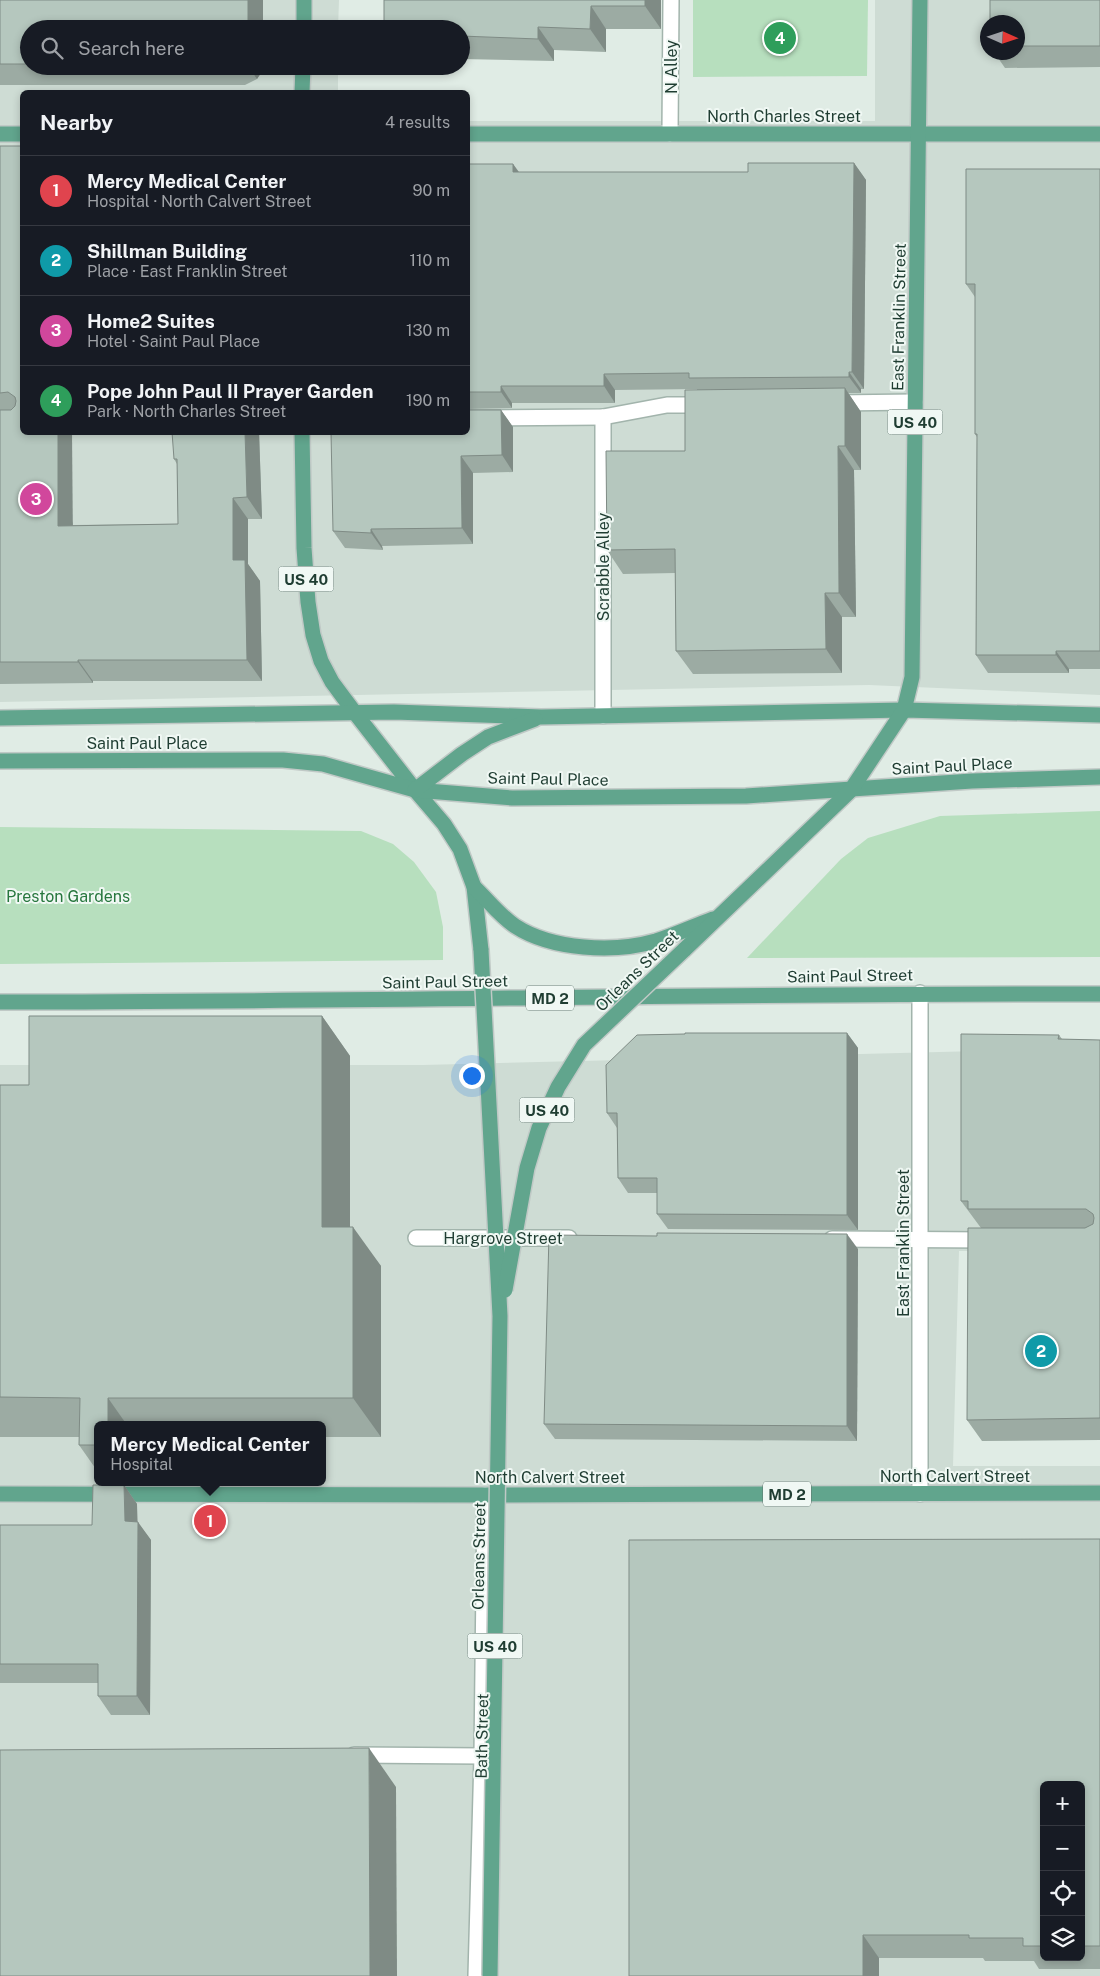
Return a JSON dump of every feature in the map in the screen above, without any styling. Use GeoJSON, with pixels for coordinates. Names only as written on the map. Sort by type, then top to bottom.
{"type":"FeatureCollection","features":[{"type":"Feature","properties":{"kind":"main road"},"geometry":{"type":"LineString","coordinates":[[304,0],[304,20]]}},
{"type":"Feature","properties":{"kind":"main road","name":"US 40"},"geometry":{"type":"LineString","coordinates":[[920,0],[920,134]]}},
{"type":"Feature","properties":{"kind":"main road"},"geometry":{"type":"LineString","coordinates":[[302,90],[303,75]]}},
{"type":"Feature","properties":{"kind":"main road"},"geometry":{"type":"LineString","coordinates":[[0,134],[20,134]]}},
{"type":"Feature","properties":{"kind":"main road","name":"North Charles Street"},"geometry":{"type":"LineString","coordinates":[[470,134],[1100,134]]}},
{"type":"Feature","properties":{"kind":"main road","name":"East Franklin Street"},"geometry":{"type":"LineString","coordinates":[[904,710],[912,677],[920,134]]}},
{"type":"Feature","properties":{"kind":"main road","name":"US 40"},"geometry":{"type":"LineString","coordinates":[[302,435],[304,548],[308,602],[313,635],[321,661],[332,682],[355,714],[415,790]]}},
{"type":"Feature","properties":{"kind":"main road","name":"Saint Paul Place"},"geometry":{"type":"LineString","coordinates":[[0,718],[394,712],[541,717],[904,710],[1100,714]]}},
{"type":"Feature","properties":{"kind":"main road","name":"Orleans Street"},"geometry":{"type":"LineString","coordinates":[[500,1316],[527,1168],[539,1128],[558,1087],[584,1045],[851,790],[904,710]]}},
{"type":"Feature","properties":{"kind":"main road"},"geometry":{"type":"LineString","coordinates":[[415,790],[488,736],[541,717]]}},
{"type":"Feature","properties":{"kind":"main road","name":"Saint Paul Place"},"geometry":{"type":"LineString","coordinates":[[0,761],[283,760],[323,764],[415,790],[512,798],[746,796],[972,781],[1100,777]]}},
{"type":"Feature","properties":{"kind":"main road","name":"Orleans Street"},"geometry":{"type":"LineString","coordinates":[[415,790],[444,824],[460,849],[474,887],[482,950],[500,1316],[490,1976]]}},
{"type":"Feature","properties":{"kind":"main road"},"geometry":{"type":"LineString","coordinates":[[474,887],[515,926],[546,940],[572,946],[615,948],[655,941],[719,917]]}},
{"type":"Feature","properties":{"kind":"main road","name":"Saint Paul Street"},"geometry":{"type":"LineString","coordinates":[[0,1002],[301,1001],[920,993],[1100,994]]}},
{"type":"Feature","properties":{"kind":"main road","name":"North Calvert Street"},"geometry":{"type":"LineString","coordinates":[[0,1494],[1100,1493]]}},
{"type":"Feature","properties":{"kind":"street","name":"N Alley"},"geometry":{"type":"LineString","coordinates":[[670,134],[671,0]]}},
{"type":"Feature","properties":{"kind":"street"},"geometry":{"type":"LineString","coordinates":[[820,403],[915,402]]}},
{"type":"Feature","properties":{"kind":"street"},"geometry":{"type":"LineString","coordinates":[[470,418],[603,417],[667,405],[724,404]]}},
{"type":"Feature","properties":{"kind":"street","name":"Scrabble Alley"},"geometry":{"type":"LineString","coordinates":[[603,417],[603,716]]}},
{"type":"Feature","properties":{"kind":"street","name":"East Franklin Street"},"geometry":{"type":"LineString","coordinates":[[920,993],[920,1494]]}},
{"type":"Feature","properties":{"kind":"street","name":"Hargrove Street"},"geometry":{"type":"LineString","coordinates":[[416,1238],[585,1238]]}},
{"type":"Feature","properties":{"kind":"street"},"geometry":{"type":"LineString","coordinates":[[814,1239],[1000,1240]]}},
{"type":"Feature","properties":{"kind":"street","name":"Bath Street"},"geometry":{"type":"LineString","coordinates":[[476,1976],[482,1756],[485,1495]]}},
{"type":"Feature","properties":{"kind":"street"},"geometry":{"type":"LineString","coordinates":[[335,1754],[482,1756]]}},
{"type":"Feature","properties":{"kind":"shaded area"},"geometry":{"type":"Polygon","coordinates":[[[0,0],[339,0],[338,20],[20,20],[20,75],[338,75],[338,90],[20,90],[20,435],[470,435],[470,121],[875,121],[875,0],[1100,0],[1100,695],[869,685],[0,702],[0,0]]]}},
{"type":"Feature","properties":{"kind":"shaded area"},"geometry":{"type":"Polygon","coordinates":[[[1100,1048],[1100,1251],[959,1251],[953,1466],[1100,1466],[1100,1976],[0,1976],[0,1065],[423,1065],[1100,1048]]]}},
{"type":"Feature","properties":{"kind":"green space"},"geometry":{"type":"Polygon","coordinates":[[[693,0],[868,0],[867,76],[693,77],[693,0]]]}},
{"type":"Feature","properties":{"kind":"green space"},"geometry":{"type":"Polygon","coordinates":[[[1100,811],[1100,957],[747,958],[841,859],[868,838],[940,816],[1100,811]]]}},
{"type":"Feature","properties":{"kind":"green space","name":"Preston Gardens"},"geometry":{"type":"Polygon","coordinates":[[[0,827],[361,831],[393,844],[414,862],[436,892],[443,927],[443,960],[0,964],[0,827]]]}},
{"type":"Feature","properties":{"kind":"building"},"geometry":{"type":"Polygon","coordinates":[[[0,0],[248,0],[248,20],[20,20],[20,64],[0,64],[0,0]]]}},
{"type":"Feature","properties":{"kind":"building"},"geometry":{"type":"Polygon","coordinates":[[[384,0],[645,0],[645,6],[591,6],[590,29],[538,27],[538,39],[470,36],[470,20],[384,20],[384,0]]]}},
{"type":"Feature","properties":{"kind":"building"},"geometry":{"type":"Polygon","coordinates":[[[990,0],[1100,0],[1100,46],[1025,46],[1025,15],[990,15],[990,0]]]}},
{"type":"Feature","properties":{"kind":"building"},"geometry":{"type":"Polygon","coordinates":[[[0,146],[20,146],[20,435],[58,435],[58,526],[178,524],[177,459],[174,459],[172,435],[245,435],[247,497],[233,498],[233,560],[245,560],[247,660],[0,662],[0,410],[11,410],[15,406],[16,401],[15,397],[8,392],[0,393],[0,146]]]}},
{"type":"Feature","properties":{"kind":"building"},"geometry":{"type":"Polygon","coordinates":[[[748,163],[854,163],[852,372],[849,372],[849,377],[689,378],[689,373],[604,374],[604,386],[501,386],[501,392],[470,392],[470,164],[513,164],[513,172],[748,172],[748,163]]]}},
{"type":"Feature","properties":{"kind":"building"},"geometry":{"type":"Polygon","coordinates":[[[966,169],[1100,169],[1100,651],[1056,651],[1056,655],[976,655],[977,434],[975,434],[975,284],[966,284],[966,169]]]}},
{"type":"Feature","properties":{"kind":"building"},"geometry":{"type":"Polygon","coordinates":[[[845,388],[845,446],[838,446],[839,593],[825,593],[826,649],[676,651],[675,549],[607,550],[606,451],[685,451],[685,390],[845,388]]]}},
{"type":"Feature","properties":{"kind":"building"},"geometry":{"type":"Polygon","coordinates":[[[470,410],[501,410],[502,455],[461,456],[462,528],[371,529],[371,533],[333,531],[331,435],[470,435],[470,410]]]}},
{"type":"Feature","properties":{"kind":"building"},"geometry":{"type":"Polygon","coordinates":[[[29,1016],[322,1016],[322,1227],[353,1227],[353,1398],[108,1398],[108,1421],[94,1421],[94,1445],[79,1445],[80,1398],[0,1397],[0,1085],[29,1085],[29,1016]]]}},
{"type":"Feature","properties":{"kind":"building"},"geometry":{"type":"Polygon","coordinates":[[[685,1033],[847,1033],[847,1215],[657,1214],[657,1178],[618,1178],[617,1113],[607,1113],[606,1065],[637,1035],[685,1033]]]}},
{"type":"Feature","properties":{"kind":"building"},"geometry":{"type":"Polygon","coordinates":[[[961,1034],[1059,1035],[1058,1039],[1100,1040],[1100,1418],[967,1420],[968,1228],[1085,1228],[1093,1224],[1094,1218],[1093,1214],[1086,1209],[968,1209],[968,1201],[961,1201],[961,1034]]]}},
{"type":"Feature","properties":{"kind":"building"},"geometry":{"type":"Polygon","coordinates":[[[657,1233],[847,1234],[847,1426],[544,1424],[549,1235],[657,1236],[657,1233]]]}},
{"type":"Feature","properties":{"kind":"building"},"geometry":{"type":"Polygon","coordinates":[[[93,1485],[124,1486],[125,1521],[138,1522],[137,1696],[98,1696],[98,1664],[0,1664],[0,1525],[92,1525],[93,1485]]]}},
{"type":"Feature","properties":{"kind":"building"},"geometry":{"type":"Polygon","coordinates":[[[1100,1539],[1100,1946],[1085,1946],[1085,1781],[1040,1781],[1040,1946],[1023,1946],[1023,1938],[969,1938],[969,1935],[863,1935],[863,1976],[629,1976],[629,1540],[1100,1539]]]}},
{"type":"Feature","properties":{"kind":"building"},"geometry":{"type":"Polygon","coordinates":[[[369,1748],[370,1976],[0,1976],[0,1750],[369,1748]]]}},
{"type":"Feature","properties":{"kind":"place","name":"Pope John Paul II Prayer Garden"},"geometry":{"type":"Point","coordinates":[780,38]}},
{"type":"Feature","properties":{"kind":"place","name":"Home2 Suites"},"geometry":{"type":"Point","coordinates":[36,499]}},
{"type":"Feature","properties":{"kind":"place","name":"Shillman Building"},"geometry":{"type":"Point","coordinates":[1041,1351]}},
{"type":"Feature","properties":{"kind":"place","name":"Mercy Medical Center"},"geometry":{"type":"Point","coordinates":[210,1521]}}]}
